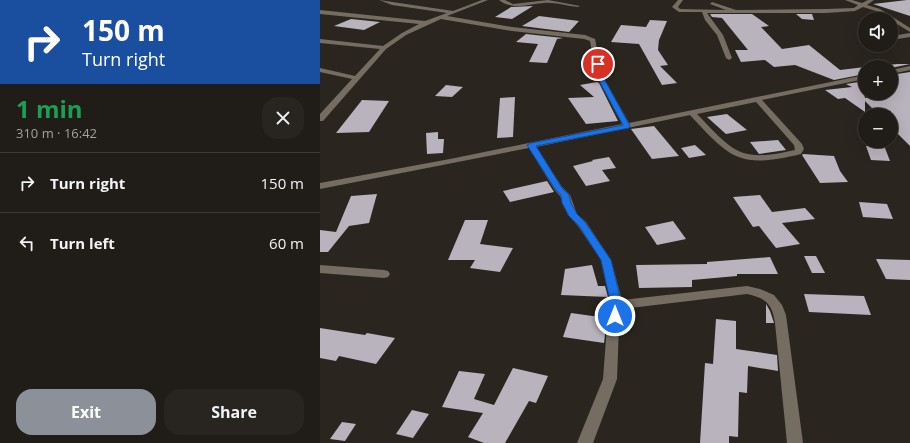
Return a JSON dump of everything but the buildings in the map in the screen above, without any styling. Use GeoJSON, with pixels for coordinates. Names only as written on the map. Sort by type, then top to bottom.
{"type":"FeatureCollection","features":[{"type":"Feature","properties":{"kind":"street"},"geometry":{"type":"LineString","coordinates":[[381,0],[386,3],[455,12]]}},
{"type":"Feature","properties":{"kind":"street"},"geometry":{"type":"LineString","coordinates":[[320,120],[384,48],[404,34],[425,23],[486,0]]}},
{"type":"Feature","properties":{"kind":"street"},"geometry":{"type":"LineString","coordinates":[[501,0],[512,5],[524,5],[545,1],[578,6]]}},
{"type":"Feature","properties":{"kind":"street"},"geometry":{"type":"LineString","coordinates":[[681,0],[675,7],[676,9],[704,12],[845,10],[855,9],[872,0]]}},
{"type":"Feature","properties":{"kind":"street"},"geometry":{"type":"LineString","coordinates":[[848,0],[881,12],[910,30]]}},
{"type":"Feature","properties":{"kind":"street"},"geometry":{"type":"LineString","coordinates":[[712,4],[735,12]]}},
{"type":"Feature","properties":{"kind":"street"},"geometry":{"type":"LineString","coordinates":[[320,12],[425,23]]}},
{"type":"Feature","properties":{"kind":"street"},"geometry":{"type":"LineString","coordinates":[[704,12],[708,20],[720,35],[729,58]]}},
{"type":"Feature","properties":{"kind":"street"},"geometry":{"type":"LineString","coordinates":[[441,17],[512,29],[586,37],[593,40],[599,75],[627,126]]}},
{"type":"Feature","properties":{"kind":"street"},"geometry":{"type":"LineString","coordinates":[[898,37],[910,35]]}},
{"type":"Feature","properties":{"kind":"street"},"geometry":{"type":"LineString","coordinates":[[320,41],[384,48]]}},
{"type":"Feature","properties":{"kind":"street"},"geometry":{"type":"LineString","coordinates":[[898,71],[910,68]]}},
{"type":"Feature","properties":{"kind":"street"},"geometry":{"type":"LineString","coordinates":[[320,70],[357,78]]}},
{"type":"Feature","properties":{"kind":"street"},"geometry":{"type":"LineString","coordinates":[[320,186],[758,100],[858,79]]}},
{"type":"Feature","properties":{"kind":"street"},"geometry":{"type":"LineString","coordinates":[[692,113],[731,151],[740,156],[754,158],[798,152],[800,149],[798,144],[758,100]]}},
{"type":"Feature","properties":{"kind":"street"},"geometry":{"type":"LineString","coordinates":[[320,107],[330,107]]}},
{"type":"Feature","properties":{"kind":"street"},"geometry":{"type":"LineString","coordinates":[[531,145],[559,189],[565,195],[573,216],[582,224],[606,260],[617,305],[613,326],[610,379],[585,443]]}},
{"type":"Feature","properties":{"kind":"street"},"geometry":{"type":"LineString","coordinates":[[320,269],[384,274]]}},
{"type":"Feature","properties":{"kind":"street"},"geometry":{"type":"LineString","coordinates":[[617,305],[747,290],[761,293],[774,301],[781,316],[781,332],[795,443]]}},
{"type":"Feature","properties":{"kind":"route"},"geometry":{"type":"LineString","coordinates":[[598,64],[599,75],[627,126],[531,145],[559,189],[565,195],[573,216],[582,224],[606,260],[617,305],[615,316]]}}]}
